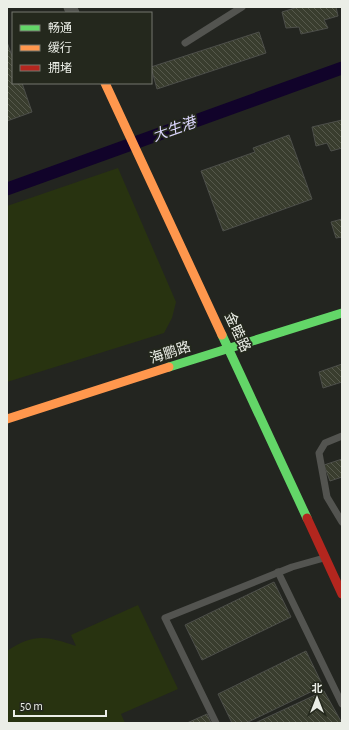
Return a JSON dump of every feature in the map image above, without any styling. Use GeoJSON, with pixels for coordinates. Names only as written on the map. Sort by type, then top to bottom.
{"type":"FeatureCollection","features":[{"type":"Feature","properties":{"kind":"street","name":"金睦路"},"geometry":{"type":"LineString","coordinates":[[105,84],[342,594]]}},
{"type":"Feature","properties":{"kind":"street","name":"海鹏路"},"geometry":{"type":"LineString","coordinates":[[7,419],[227,348],[342,313]]}},
{"type":"Feature","properties":{"kind":"lane"},"geometry":{"type":"LineString","coordinates":[[185,43],[242,7]]}},
{"type":"Feature","properties":{"kind":"lane"},"geometry":{"type":"LineString","coordinates":[[342,436],[325,443],[319,453],[327,497],[342,522]]}},
{"type":"Feature","properties":{"kind":"lane"},"geometry":{"type":"LineString","coordinates":[[216,723],[165,618],[278,572],[325,557]]}},
{"type":"Feature","properties":{"kind":"lane"},"geometry":{"type":"LineString","coordinates":[[278,572],[342,704]]}},
{"type":"Feature","properties":{"kind":"green space"},"geometry":{"type":"Polygon","coordinates":[[[118,168],[176,302],[172,318],[164,333],[7,382],[7,206],[118,168]]]}},
{"type":"Feature","properties":{"kind":"green space"},"geometry":{"type":"Polygon","coordinates":[[[138,605],[178,689],[121,714],[125,723],[7,723],[7,651],[25,641],[40,638],[48,638],[76,646],[71,635],[138,605]]]}},
{"type":"Feature","properties":{"kind":"building"},"geometry":{"type":"Polygon","coordinates":[[[298,7],[336,7],[338,16],[324,20],[328,28],[301,34],[299,27],[286,28],[282,12],[298,7]]]}},
{"type":"Feature","properties":{"kind":"building"},"geometry":{"type":"Polygon","coordinates":[[[259,32],[266,53],[157,89],[152,67],[259,32]]]}},
{"type":"Feature","properties":{"kind":"building"},"geometry":{"type":"Polygon","coordinates":[[[7,42],[12,56],[12,84],[22,84],[32,112],[7,121],[7,42]]]}},
{"type":"Feature","properties":{"kind":"building"},"geometry":{"type":"Polygon","coordinates":[[[342,120],[342,148],[331,151],[327,143],[316,146],[312,127],[342,120]]]}},
{"type":"Feature","properties":{"kind":"building"},"geometry":{"type":"Polygon","coordinates":[[[289,135],[312,199],[223,231],[201,171],[255,152],[253,148],[289,135]]]}},
{"type":"Feature","properties":{"kind":"building"},"geometry":{"type":"Polygon","coordinates":[[[342,219],[342,237],[336,238],[331,222],[342,219]]]}},
{"type":"Feature","properties":{"kind":"building"},"geometry":{"type":"Polygon","coordinates":[[[342,364],[342,382],[323,388],[319,372],[342,364]]]}},
{"type":"Feature","properties":{"kind":"building"},"geometry":{"type":"Polygon","coordinates":[[[342,459],[342,477],[330,481],[324,465],[342,459]]]}},
{"type":"Feature","properties":{"kind":"building"},"geometry":{"type":"Polygon","coordinates":[[[274,582],[291,617],[202,660],[185,625],[274,582]]]}},
{"type":"Feature","properties":{"kind":"building"},"geometry":{"type":"Polygon","coordinates":[[[306,651],[323,686],[246,723],[232,723],[218,694],[306,651]]]}},
{"type":"Feature","properties":{"kind":"building"},"geometry":{"type":"Polygon","coordinates":[[[324,691],[342,723],[255,723],[324,691]]]}},
{"type":"Feature","properties":{"kind":"building"},"geometry":{"type":"Polygon","coordinates":[[[207,714],[211,723],[187,723],[207,714]]]}},
{"type":"Feature","properties":{"kind":"waterway","name":"大生港"},"geometry":{"type":"LineString","coordinates":[[7,189],[342,68]]}},
{"type":"Feature","properties":{"kind":"traffic: fast"},"geometry":{"type":"LineString","coordinates":[[169,367],[342,313]]}},
{"type":"Feature","properties":{"kind":"traffic: fast"},"geometry":{"type":"LineString","coordinates":[[222,335],[307,518]]}},
{"type":"Feature","properties":{"kind":"traffic: slow"},"geometry":{"type":"LineString","coordinates":[[105,84],[222,335]]}},
{"type":"Feature","properties":{"kind":"traffic: slow"},"geometry":{"type":"LineString","coordinates":[[7,419],[169,367]]}},
{"type":"Feature","properties":{"kind":"traffic: jam"},"geometry":{"type":"LineString","coordinates":[[307,518],[342,594]]}}]}
